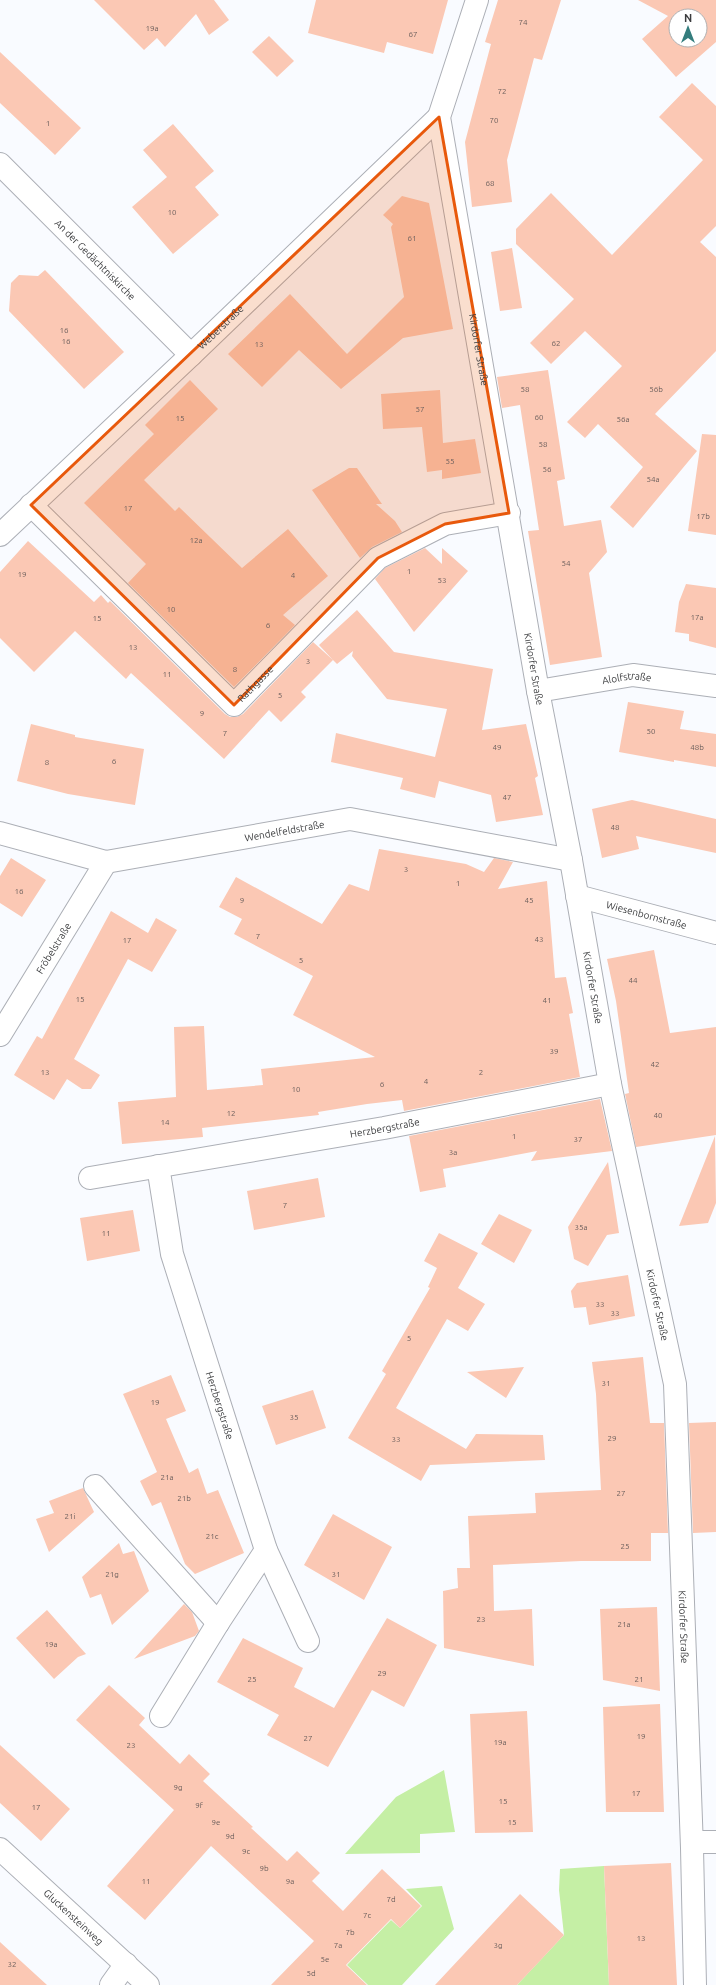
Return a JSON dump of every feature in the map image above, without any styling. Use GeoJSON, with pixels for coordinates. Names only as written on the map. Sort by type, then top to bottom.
{"type":"FeatureCollection","features":[{"type":"Feature","properties":{"kind":"street","name":"Kirdorfer Straße"},"geometry":{"type":"LineString","coordinates":[[477,0],[439,117],[509,513],[538,691],[578,896],[610,1084],[675,1384],[692,1842],[695,1985]]}},
{"type":"Feature","properties":{"kind":"street","name":"Weberstraße"},"geometry":{"type":"LineString","coordinates":[[0,535],[191,355],[439,117]]}},
{"type":"Feature","properties":{"kind":"street","name":"An der Gedächtniskirche"},"geometry":{"type":"LineString","coordinates":[[0,164],[191,355]]}},
{"type":"Feature","properties":{"kind":"street","name":"Rathgasse"},"geometry":{"type":"LineString","coordinates":[[31,505],[234,705],[378,558],[445,524],[509,513]]}},
{"type":"Feature","properties":{"kind":"street","name":"Alolfstraße"},"geometry":{"type":"LineString","coordinates":[[538,691],[633,675],[716,686]]}},
{"type":"Feature","properties":{"kind":"street","name":"Wendelfeldstraße"},"geometry":{"type":"LineString","coordinates":[[0,833],[106,862],[350,819],[571,860]]}},
{"type":"Feature","properties":{"kind":"street","name":"Fröbelstraße"},"geometry":{"type":"LineString","coordinates":[[0,1035],[106,862]]}},
{"type":"Feature","properties":{"kind":"street","name":"Wiesenbornstraße"},"geometry":{"type":"LineString","coordinates":[[578,896],[716,933]]}},
{"type":"Feature","properties":{"kind":"street","name":"Herzbergstraße"},"geometry":{"type":"LineString","coordinates":[[90,1178],[384,1128],[610,1084]]}},
{"type":"Feature","properties":{"kind":"street","name":"Herzbergstraße"},"geometry":{"type":"LineString","coordinates":[[158,1166],[172,1254],[266,1550],[308,1641]]}},
{"type":"Feature","properties":{"kind":"street"},"geometry":{"type":"LineString","coordinates":[[95,1486],[218,1623]]}},
{"type":"Feature","properties":{"kind":"street"},"geometry":{"type":"LineString","coordinates":[[161,1716],[218,1623],[266,1550]]}},
{"type":"Feature","properties":{"kind":"street"},"geometry":{"type":"LineString","coordinates":[[692,1842],[716,1842]]}},
{"type":"Feature","properties":{"kind":"street","name":"Gluckensteinweg"},"geometry":{"type":"LineString","coordinates":[[0,1849],[148,1985]]}},
{"type":"Feature","properties":{"kind":"street"},"geometry":{"type":"LineString","coordinates":[[110,1985],[126,1964]]}},
{"type":"Feature","properties":{"kind":"highlighted area"},"geometry":{"type":"Polygon","coordinates":[[[439,117],[509,513],[445,524],[378,558],[234,705],[31,505],[439,117]]]}},
{"type":"Feature","properties":{"kind":"green space"},"geometry":{"type":"Polygon","coordinates":[[[444,1770],[455,1832],[420,1834],[420,1853],[345,1854],[396,1797],[444,1770]]]}},
{"type":"Feature","properties":{"kind":"green space"},"geometry":{"type":"Polygon","coordinates":[[[604,1866],[609,1985],[517,1985],[564,1935],[559,1890],[560,1869],[604,1866]]]}},
{"type":"Feature","properties":{"kind":"green space"},"geometry":{"type":"Polygon","coordinates":[[[442,1886],[454,1929],[402,1985],[368,1985],[347,1965],[391,1920],[400,1928],[422,1906],[406,1889],[442,1886]]]}},
{"type":"Feature","properties":{"kind":"building"},"geometry":{"type":"Polygon","coordinates":[[[94,0],[214,0],[229,20],[209,35],[196,14],[165,47],[157,38],[144,50],[94,0]]]}},
{"type":"Feature","properties":{"kind":"building"},"geometry":{"type":"Polygon","coordinates":[[[316,0],[448,0],[433,54],[387,42],[384,53],[308,33],[316,0]]]}},
{"type":"Feature","properties":{"kind":"building"},"geometry":{"type":"Polygon","coordinates":[[[498,0],[561,0],[542,60],[534,58],[507,160],[512,202],[472,207],[465,142],[491,44],[485,42],[498,0]]]}},
{"type":"Feature","properties":{"kind":"building"},"geometry":{"type":"Polygon","coordinates":[[[638,0],[716,0],[716,42],[676,77],[642,39],[668,16],[638,0]]]}},
{"type":"Feature","properties":{"kind":"building"},"geometry":{"type":"Polygon","coordinates":[[[269,36],[294,61],[277,77],[252,52],[269,36]]]}},
{"type":"Feature","properties":{"kind":"building"},"geometry":{"type":"Polygon","coordinates":[[[0,52],[81,128],[55,155],[0,103],[0,52]]]}},
{"type":"Feature","properties":{"kind":"building"},"geometry":{"type":"Polygon","coordinates":[[[692,83],[716,106],[716,226],[700,242],[716,257],[716,351],[655,414],[697,451],[633,528],[610,507],[643,467],[598,424],[585,438],[567,422],[622,366],[585,331],[551,364],[530,343],[574,299],[516,244],[516,229],[551,193],[612,255],[703,160],[659,117],[692,83]]]}},
{"type":"Feature","properties":{"kind":"building"},"geometry":{"type":"Polygon","coordinates":[[[173,124],[214,171],[195,187],[219,215],[173,254],[132,207],[167,177],[143,150],[173,124]]]}},
{"type":"Feature","properties":{"kind":"building"},"geometry":{"type":"Polygon","coordinates":[[[402,196],[429,203],[453,329],[403,338],[341,389],[299,350],[262,387],[228,354],[290,294],[347,354],[404,297],[391,227],[393,224],[383,215],[402,196]]]}},
{"type":"Feature","properties":{"kind":"building"},"geometry":{"type":"Polygon","coordinates":[[[512,248],[522,308],[500,311],[491,252],[512,248]]]}},
{"type":"Feature","properties":{"kind":"building"},"geometry":{"type":"Polygon","coordinates":[[[45,270],[124,352],[84,389],[9,311],[11,283],[19,275],[38,276],[45,270]]]}},
{"type":"Feature","properties":{"kind":"building"},"geometry":{"type":"Polygon","coordinates":[[[548,370],[565,479],[557,481],[564,526],[601,520],[607,552],[589,573],[602,657],[550,665],[528,531],[539,530],[520,405],[502,408],[497,377],[548,370]]]}},
{"type":"Feature","properties":{"kind":"building"},"geometry":{"type":"Polygon","coordinates":[[[190,380],[218,409],[144,480],[175,511],[179,507],[242,568],[288,529],[328,576],[283,615],[295,625],[234,687],[128,583],[146,564],[84,503],[154,434],[145,425],[190,380]]]}},
{"type":"Feature","properties":{"kind":"building"},"geometry":{"type":"Polygon","coordinates":[[[440,390],[443,443],[475,439],[481,473],[442,479],[442,470],[427,472],[422,427],[383,429],[381,394],[440,390]]]}},
{"type":"Feature","properties":{"kind":"building"},"geometry":{"type":"Polygon","coordinates":[[[702,434],[716,435],[716,535],[688,531],[702,434]]]}},
{"type":"Feature","properties":{"kind":"building"},"geometry":{"type":"Polygon","coordinates":[[[349,468],[357,468],[382,504],[376,504],[395,521],[402,532],[372,547],[360,558],[312,490],[349,468]]]}},
{"type":"Feature","properties":{"kind":"building"},"geometry":{"type":"Polygon","coordinates":[[[28,541],[94,602],[101,595],[108,603],[110,601],[225,714],[230,717],[237,717],[243,714],[313,642],[333,660],[301,692],[306,697],[281,722],[269,710],[224,759],[131,673],[126,679],[75,631],[34,672],[0,638],[0,572],[28,541]]]}},
{"type":"Feature","properties":{"kind":"building"},"geometry":{"type":"Polygon","coordinates":[[[425,548],[442,564],[442,548],[468,571],[414,632],[375,579],[385,568],[425,548]]]}},
{"type":"Feature","properties":{"kind":"building"},"geometry":{"type":"Polygon","coordinates":[[[686,584],[716,588],[716,648],[689,641],[689,634],[675,632],[679,602],[686,584]]]}},
{"type":"Feature","properties":{"kind":"building"},"geometry":{"type":"Polygon","coordinates":[[[357,610],[394,652],[493,669],[482,730],[526,724],[538,776],[535,778],[543,815],[496,822],[491,795],[439,781],[435,798],[400,789],[403,778],[331,762],[336,733],[435,757],[447,709],[387,699],[352,656],[353,651],[337,664],[319,645],[357,610]]]}},
{"type":"Feature","properties":{"kind":"building"},"geometry":{"type":"Polygon","coordinates":[[[628,702],[684,711],[680,729],[716,734],[716,767],[674,760],[674,762],[619,752],[628,702]]]}},
{"type":"Feature","properties":{"kind":"building"},"geometry":{"type":"Polygon","coordinates":[[[31,724],[75,735],[75,737],[144,749],[135,805],[68,794],[17,781],[31,724]]]}},
{"type":"Feature","properties":{"kind":"building"},"geometry":{"type":"Polygon","coordinates":[[[632,800],[716,819],[716,853],[636,836],[639,849],[602,858],[592,809],[632,800]]]}},
{"type":"Feature","properties":{"kind":"building"},"geometry":{"type":"Polygon","coordinates":[[[379,849],[466,864],[484,872],[494,858],[513,862],[498,889],[547,881],[555,978],[566,977],[573,1013],[569,1014],[580,1077],[404,1111],[402,1100],[367,1104],[318,1112],[319,1115],[202,1128],[203,1137],[122,1144],[118,1102],[176,1097],[174,1027],[204,1026],[207,1090],[263,1085],[261,1069],[375,1057],[293,1015],[313,976],[234,934],[242,919],[219,907],[236,877],[322,924],[349,884],[369,891],[379,849]]]}},
{"type":"Feature","properties":{"kind":"building"},"geometry":{"type":"Polygon","coordinates":[[[11,858],[46,880],[22,917],[0,903],[0,876],[11,858]]]}},
{"type":"Feature","properties":{"kind":"building"},"geometry":{"type":"Polygon","coordinates":[[[111,911],[148,933],[156,918],[177,930],[152,972],[128,959],[74,1059],[100,1075],[91,1089],[82,1089],[67,1079],[54,1100],[14,1075],[37,1036],[42,1039],[111,911]]]}},
{"type":"Feature","properties":{"kind":"building"},"geometry":{"type":"Polygon","coordinates":[[[654,950],[670,1033],[716,1027],[716,1135],[636,1147],[625,1094],[629,1093],[616,1001],[607,959],[654,950]]]}},
{"type":"Feature","properties":{"kind":"building"},"geometry":{"type":"Polygon","coordinates":[[[600,1099],[612,1151],[531,1161],[537,1151],[443,1169],[446,1187],[420,1192],[409,1136],[600,1099]]]}},
{"type":"Feature","properties":{"kind":"building"},"geometry":{"type":"Polygon","coordinates":[[[715,1136],[716,1203],[708,1223],[679,1226],[715,1136]]]}},
{"type":"Feature","properties":{"kind":"building"},"geometry":{"type":"Polygon","coordinates":[[[608,1162],[619,1233],[607,1235],[588,1266],[574,1259],[568,1227],[608,1162]]]}},
{"type":"Feature","properties":{"kind":"building"},"geometry":{"type":"Polygon","coordinates":[[[318,1178],[325,1217],[254,1230],[247,1191],[318,1178]]]}},
{"type":"Feature","properties":{"kind":"building"},"geometry":{"type":"Polygon","coordinates":[[[133,1210],[140,1251],[87,1261],[80,1218],[133,1210]]]}},
{"type":"Feature","properties":{"kind":"building"},"geometry":{"type":"Polygon","coordinates":[[[499,1214],[532,1230],[514,1263],[481,1244],[499,1214]]]}},
{"type":"Feature","properties":{"kind":"building"},"geometry":{"type":"Polygon","coordinates":[[[439,1233],[478,1253],[458,1288],[485,1304],[468,1331],[447,1319],[396,1408],[466,1449],[476,1434],[543,1435],[545,1460],[430,1465],[421,1481],[348,1438],[386,1374],[382,1371],[430,1288],[428,1287],[437,1268],[424,1261],[439,1233]]]}},
{"type":"Feature","properties":{"kind":"building"},"geometry":{"type":"Polygon","coordinates":[[[628,1275],[635,1316],[589,1325],[586,1307],[574,1308],[571,1291],[577,1283],[628,1275]]]}},
{"type":"Feature","properties":{"kind":"building"},"geometry":{"type":"Polygon","coordinates":[[[643,1357],[650,1423],[664,1423],[668,1533],[651,1533],[651,1561],[581,1561],[493,1565],[494,1611],[532,1609],[534,1666],[444,1648],[443,1591],[458,1588],[457,1568],[470,1568],[468,1516],[536,1513],[535,1493],[601,1490],[596,1394],[592,1362],[643,1357]]]}},
{"type":"Feature","properties":{"kind":"building"},"geometry":{"type":"Polygon","coordinates":[[[524,1367],[506,1398],[467,1372],[524,1367]]]}},
{"type":"Feature","properties":{"kind":"building"},"geometry":{"type":"Polygon","coordinates":[[[171,1375],[186,1411],[166,1419],[189,1473],[198,1468],[207,1494],[218,1490],[244,1553],[195,1574],[185,1564],[161,1502],[152,1506],[140,1481],[157,1472],[123,1394],[171,1375]]]}},
{"type":"Feature","properties":{"kind":"building"},"geometry":{"type":"Polygon","coordinates":[[[313,1390],[326,1428],[276,1445],[262,1406],[313,1390]]]}},
{"type":"Feature","properties":{"kind":"building"},"geometry":{"type":"Polygon","coordinates":[[[716,1422],[716,1532],[693,1533],[689,1423],[716,1422]]]}},
{"type":"Feature","properties":{"kind":"building"},"geometry":{"type":"Polygon","coordinates":[[[83,1488],[94,1512],[49,1552],[36,1519],[54,1513],[49,1501],[83,1488]]]}},
{"type":"Feature","properties":{"kind":"building"},"geometry":{"type":"Polygon","coordinates":[[[333,1514],[392,1547],[364,1600],[304,1565],[333,1514]]]}},
{"type":"Feature","properties":{"kind":"building"},"geometry":{"type":"Polygon","coordinates":[[[119,1543],[123,1554],[134,1551],[149,1591],[112,1625],[101,1594],[90,1598],[82,1577],[119,1543]]]}},
{"type":"Feature","properties":{"kind":"building"},"geometry":{"type":"Polygon","coordinates":[[[184,1604],[192,1612],[199,1631],[195,1636],[134,1659],[184,1604]]]}},
{"type":"Feature","properties":{"kind":"building"},"geometry":{"type":"Polygon","coordinates":[[[657,1607],[660,1691],[603,1680],[600,1609],[657,1607]]]}},
{"type":"Feature","properties":{"kind":"building"},"geometry":{"type":"Polygon","coordinates":[[[47,1610],[86,1654],[78,1657],[54,1679],[16,1638],[47,1610]]]}},
{"type":"Feature","properties":{"kind":"building"},"geometry":{"type":"Polygon","coordinates":[[[387,1618],[437,1645],[404,1707],[372,1690],[328,1767],[267,1735],[279,1715],[217,1682],[243,1638],[303,1668],[294,1687],[334,1708],[387,1618]]]}},
{"type":"Feature","properties":{"kind":"building"},"geometry":{"type":"Polygon","coordinates":[[[109,1685],[145,1718],[139,1725],[180,1764],[189,1754],[210,1774],[203,1781],[287,1861],[297,1851],[320,1873],[312,1881],[343,1911],[382,1869],[421,1906],[400,1928],[391,1919],[346,1965],[367,1985],[271,1985],[314,1941],[211,1846],[145,1920],[107,1886],[174,1810],[76,1720],[109,1685]]]}},
{"type":"Feature","properties":{"kind":"building"},"geometry":{"type":"Polygon","coordinates":[[[660,1704],[664,1812],[606,1812],[603,1707],[660,1704]]]}},
{"type":"Feature","properties":{"kind":"building"},"geometry":{"type":"Polygon","coordinates":[[[527,1711],[533,1832],[475,1833],[470,1714],[527,1711]]]}},
{"type":"Feature","properties":{"kind":"building"},"geometry":{"type":"Polygon","coordinates":[[[0,1745],[70,1809],[41,1841],[0,1803],[0,1745]]]}},
{"type":"Feature","properties":{"kind":"building"},"geometry":{"type":"Polygon","coordinates":[[[671,1863],[677,1985],[609,1985],[604,1866],[671,1863]]]}},
{"type":"Feature","properties":{"kind":"building"},"geometry":{"type":"Polygon","coordinates":[[[520,1894],[564,1935],[537,1964],[517,1985],[435,1985],[520,1894]]]}},
{"type":"Feature","properties":{"kind":"building"},"geometry":{"type":"Polygon","coordinates":[[[0,1942],[47,1985],[0,1985],[0,1942]]]}}]}
